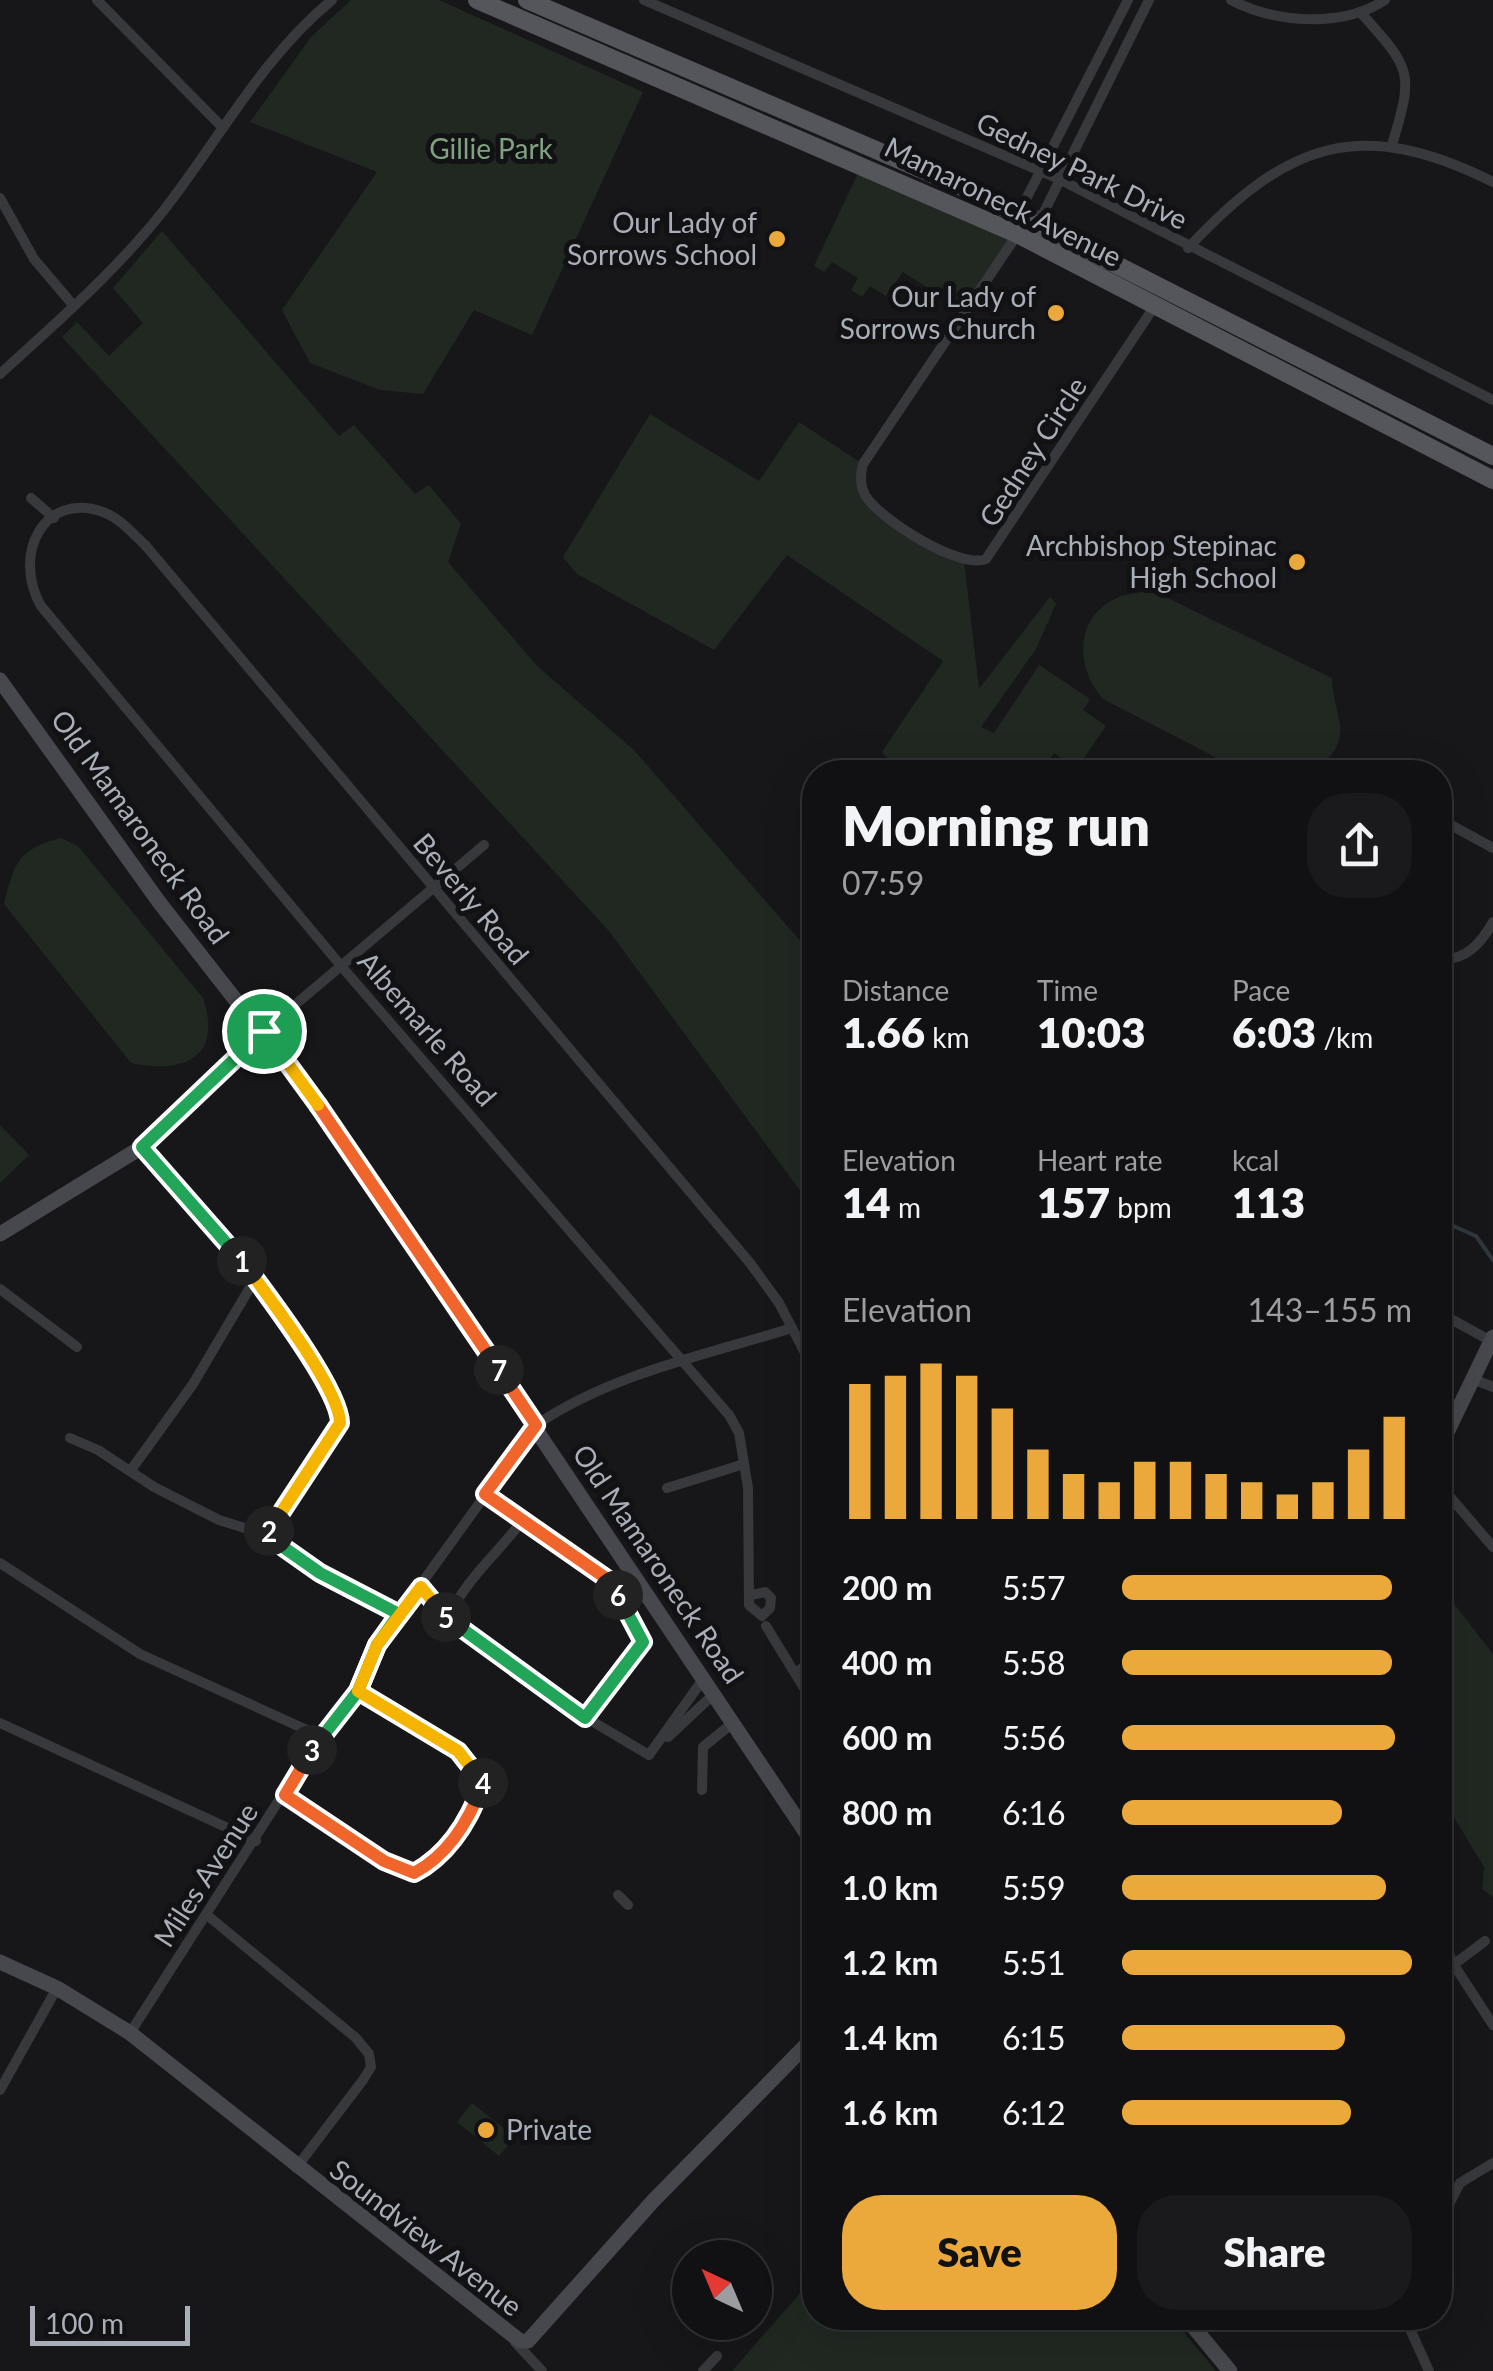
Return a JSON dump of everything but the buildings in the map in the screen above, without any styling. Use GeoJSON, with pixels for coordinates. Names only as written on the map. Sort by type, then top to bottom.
{"type":"FeatureCollection","features":[{"type":"Feature","properties":{"kind":"main road","name":"Mamaroneck Avenue"},"geometry":{"type":"LineString","coordinates":[[477,0],[1164,290],[1490,454]]}},
{"type":"Feature","properties":{"kind":"main road","name":"Mamaroneck Avenue"},"geometry":{"type":"LineString","coordinates":[[527,0],[944,178],[1154,308],[1484,476]]}},
{"type":"Feature","properties":{"kind":"street"},"geometry":{"type":"LineString","coordinates":[[97,0],[223,128]]}},
{"type":"Feature","properties":{"kind":"street"},"geometry":{"type":"LineString","coordinates":[[0,374],[147,230],[223,128],[332,0]]}},
{"type":"Feature","properties":{"kind":"street","name":"Gedney Park Drive"},"geometry":{"type":"LineString","coordinates":[[644,0],[1062,180],[1188,248],[1493,400]]}},
{"type":"Feature","properties":{"kind":"street"},"geometry":{"type":"LineString","coordinates":[[1022,227],[1024,204],[1128,0]]}},
{"type":"Feature","properties":{"kind":"street"},"geometry":{"type":"LineString","coordinates":[[1022,227],[1043,214],[1149,0]]}},
{"type":"Feature","properties":{"kind":"street"},"geometry":{"type":"LineString","coordinates":[[1230,0],[1269,16],[1361,13],[1386,0]]}},
{"type":"Feature","properties":{"kind":"street"},"geometry":{"type":"LineString","coordinates":[[1361,13],[1406,69],[1408,92],[1392,145]]}},
{"type":"Feature","properties":{"kind":"street"},"geometry":{"type":"LineString","coordinates":[[1188,248],[1252,186],[1282,166],[1342,147],[1392,145],[1493,182]]}},
{"type":"Feature","properties":{"kind":"street"},"geometry":{"type":"LineString","coordinates":[[0,198],[46,276],[73,305]]}},
{"type":"Feature","properties":{"kind":"street","name":"Gedney Circle"},"geometry":{"type":"LineString","coordinates":[[1022,227],[861,472],[863,490],[872,504],[945,554],[972,563],[994,551],[1164,290]]}},
{"type":"Feature","properties":{"kind":"street"},"geometry":{"type":"LineString","coordinates":[[1244,353],[1254,334]]}},
{"type":"Feature","properties":{"kind":"street"},"geometry":{"type":"LineString","coordinates":[[1327,397],[1338,378]]}},
{"type":"Feature","properties":{"kind":"street"},"geometry":{"type":"LineString","coordinates":[[1484,476],[1490,454]]}},
{"type":"Feature","properties":{"kind":"street"},"geometry":{"type":"LineString","coordinates":[[31,498],[54,518]]}},
{"type":"Feature","properties":{"kind":"street","name":"Beverly Road"},"geometry":{"type":"LineString","coordinates":[[54,518],[87,508],[106,513],[146,546],[750,1264],[802,1347]]}},
{"type":"Feature","properties":{"kind":"street","name":"Albemarle Road"},"geometry":{"type":"LineString","coordinates":[[54,518],[38,533],[26,567],[30,586],[41,606],[342,967],[534,1184],[729,1415],[739,1432],[744,1464],[751,1528],[747,1574],[752,1596]]}},
{"type":"Feature","properties":{"kind":"street","name":"Old Mamaroneck Road"},"geometry":{"type":"LineString","coordinates":[[0,680],[159,902],[264,1031],[536,1425],[802,1826]]}},
{"type":"Feature","properties":{"kind":"street"},"geometry":{"type":"LineString","coordinates":[[1452,826],[1493,848]]}},
{"type":"Feature","properties":{"kind":"street"},"geometry":{"type":"LineString","coordinates":[[0,1234],[142,1147],[264,1031],[484,846]]}},
{"type":"Feature","properties":{"kind":"street"},"geometry":{"type":"LineString","coordinates":[[1452,959],[1472,949],[1493,922]]}},
{"type":"Feature","properties":{"kind":"street"},"geometry":{"type":"LineString","coordinates":[[142,1147],[220,1232],[255,1279],[340,1412],[340,1423],[266,1535]]}},
{"type":"Feature","properties":{"kind":"street"},"geometry":{"type":"LineString","coordinates":[[131,1470],[193,1384],[255,1279]]}},
{"type":"Feature","properties":{"kind":"street"},"geometry":{"type":"LineString","coordinates":[[0,1289],[77,1348]]}},
{"type":"Feature","properties":{"kind":"street"},"geometry":{"type":"LineString","coordinates":[[1452,1319],[1492,1339],[1452,1422]]}},
{"type":"Feature","properties":{"kind":"street","name":"Miles Avenue"},"geometry":{"type":"LineString","coordinates":[[130,2033],[320,1736],[358,1691],[377,1645],[536,1425],[568,1403],[792,1328]]}},
{"type":"Feature","properties":{"kind":"street"},"geometry":{"type":"LineString","coordinates":[[1473,1379],[1493,1386]]}},
{"type":"Feature","properties":{"kind":"street"},"geometry":{"type":"LineString","coordinates":[[70,1438],[131,1470],[154,1488],[219,1520],[266,1535],[320,1573],[399,1614]]}},
{"type":"Feature","properties":{"kind":"street"},"geometry":{"type":"LineString","coordinates":[[667,1488],[744,1464]]}},
{"type":"Feature","properties":{"kind":"street"},"geometry":{"type":"LineString","coordinates":[[485,1494],[610,1581],[643,1642],[585,1718]]}},
{"type":"Feature","properties":{"kind":"street"},"geometry":{"type":"LineString","coordinates":[[1452,1499],[1493,1547]]}},
{"type":"Feature","properties":{"kind":"street"},"geometry":{"type":"LineString","coordinates":[[448,1618],[473,1573],[496,1556],[522,1522]]}},
{"type":"Feature","properties":{"kind":"street"},"geometry":{"type":"LineString","coordinates":[[0,1563],[140,1654],[320,1736]]}},
{"type":"Feature","properties":{"kind":"street"},"geometry":{"type":"LineString","coordinates":[[421,1587],[448,1618],[585,1718],[649,1755]]}},
{"type":"Feature","properties":{"kind":"street"},"geometry":{"type":"LineString","coordinates":[[766,1626],[802,1685]]}},
{"type":"Feature","properties":{"kind":"street"},"geometry":{"type":"LineString","coordinates":[[795,1673],[802,1668]]}},
{"type":"Feature","properties":{"kind":"street"},"geometry":{"type":"LineString","coordinates":[[649,1755],[704,1677]]}},
{"type":"Feature","properties":{"kind":"street"},"geometry":{"type":"LineString","coordinates":[[285,1795],[384,1861],[414,1873],[433,1863],[459,1831],[483,1781],[468,1759],[358,1691]]}},
{"type":"Feature","properties":{"kind":"street"},"geometry":{"type":"LineString","coordinates":[[649,1755],[714,1693]]}},
{"type":"Feature","properties":{"kind":"street"},"geometry":{"type":"LineString","coordinates":[[702,1790],[703,1747],[734,1722]]}},
{"type":"Feature","properties":{"kind":"street"},"geometry":{"type":"LineString","coordinates":[[0,1723],[256,1841]]}},
{"type":"Feature","properties":{"kind":"street"},"geometry":{"type":"LineString","coordinates":[[618,1895],[628,1904]]}},
{"type":"Feature","properties":{"kind":"street"},"geometry":{"type":"LineString","coordinates":[[207,1915],[356,2038],[371,2062],[363,2080],[296,2168]]}},
{"type":"Feature","properties":{"kind":"street"},"geometry":{"type":"LineString","coordinates":[[1486,1940],[1452,1962],[1493,2025]]}},
{"type":"Feature","properties":{"kind":"street","name":"Soundview Avenue"},"geometry":{"type":"LineString","coordinates":[[0,1962],[58,1988],[130,2033],[511,2337],[528,2341],[652,2201],[802,2049]]}},
{"type":"Feature","properties":{"kind":"street"},"geometry":{"type":"LineString","coordinates":[[0,2090],[58,1988]]}},
{"type":"Feature","properties":{"kind":"street"},"geometry":{"type":"LineString","coordinates":[[1452,2199],[1460,2184],[1493,2163]]}},
{"type":"Feature","properties":{"kind":"street"},"geometry":{"type":"LineString","coordinates":[[1196,2330],[1230,2371]]}},
{"type":"Feature","properties":{"kind":"street"},"geometry":{"type":"LineString","coordinates":[[1411,2330],[1429,2371]]}},
{"type":"Feature","properties":{"kind":"street"},"geometry":{"type":"LineString","coordinates":[[511,2337],[542,2371]]}},
{"type":"Feature","properties":{"kind":"street"},"geometry":{"type":"LineString","coordinates":[[703,2371],[717,2356]]}},
{"type":"Feature","properties":{"kind":"green space","name":"Gillie Park"},"geometry":{"type":"Polygon","coordinates":[[[351,0],[439,0],[643,92],[532,335],[474,310],[423,394],[380,390],[310,363],[282,310],[377,172],[250,122],[311,37],[351,0]]]}},
{"type":"Feature","properties":{"kind":"green space"},"geometry":{"type":"Polygon","coordinates":[[[862,165],[1017,234],[965,312],[903,272],[886,296],[870,286],[862,297],[851,290],[858,278],[832,262],[824,272],[814,266],[862,165]]]}},
{"type":"Feature","properties":{"kind":"green space"},"geometry":{"type":"Polygon","coordinates":[[[162,231],[339,436],[354,425],[415,494],[429,485],[461,524],[448,562],[537,666],[634,750],[802,943],[802,1193],[609,931],[62,337],[77,322],[109,356],[143,323],[113,288],[162,231]]]}},
{"type":"Feature","properties":{"kind":"green space"},"geometry":{"type":"Polygon","coordinates":[[[650,414],[759,481],[799,422],[863,464],[866,496],[945,554],[964,561],[979,689],[1050,597],[1056,604],[1036,649],[981,727],[994,733],[1039,665],[1090,699],[1083,710],[1106,726],[1083,760],[1065,760],[1054,753],[1049,760],[889,760],[882,752],[943,661],[787,555],[714,650],[577,574],[563,557],[650,414]]]}},
{"type":"Feature","properties":{"kind":"green space"},"geometry":{"type":"Polygon","coordinates":[[[1151,590],[1332,678],[1340,729],[1335,749],[1326,760],[1221,760],[1103,699],[1087,673],[1084,643],[1094,616],[1104,605],[1151,590]]]}},
{"type":"Feature","properties":{"kind":"green space"},"geometry":{"type":"Polygon","coordinates":[[[61,838],[78,846],[203,998],[208,1035],[194,1057],[167,1066],[131,1063],[4,904],[20,860],[35,847],[61,838]]]}},
{"type":"Feature","properties":{"kind":"green space"},"geometry":{"type":"Polygon","coordinates":[[[0,1125],[29,1155],[0,1183],[0,1125]]]}},
{"type":"Feature","properties":{"kind":"green space"},"geometry":{"type":"Polygon","coordinates":[[[1452,1601],[1493,1654],[1493,1897],[1482,1889],[1484,1867],[1452,1814],[1452,1601]]]}},
{"type":"Feature","properties":{"kind":"green space","name":"Private"},"geometry":{"type":"Polygon","coordinates":[[[472,2103],[515,2137],[499,2156],[457,2122],[472,2103]]]}},
{"type":"Feature","properties":{"kind":"green space"},"geometry":{"type":"Polygon","coordinates":[[[802,2291],[802,2330],[1182,2330],[1216,2371],[732,2371],[759,2340],[772,2340],[772,2325],[802,2291]]]}},
{"type":"Feature","properties":{"kind":"waterway"},"geometry":{"type":"LineString","coordinates":[[1452,1226],[1476,1236],[1493,1260]]}},
{"type":"Feature","properties":{"kind":"place","name":"Our Lady of Sorrows School"},"geometry":{"type":"Point","coordinates":[777,239]}},
{"type":"Feature","properties":{"kind":"place","name":"Our Lady of Sorrows Church"},"geometry":{"type":"Point","coordinates":[1056,313]}},
{"type":"Feature","properties":{"kind":"place","name":"Archbishop Stepinac High School"},"geometry":{"type":"Point","coordinates":[1297,562]}},
{"type":"Feature","properties":{"kind":"place","name":"Private"},"geometry":{"type":"Point","coordinates":[486,2130]}},
{"type":"Feature","properties":{"kind":"route"},"geometry":{"type":"LineString","coordinates":[[264,1031],[142,1147],[220,1232],[310,1358],[340,1412],[340,1423],[266,1535],[320,1573],[399,1614],[377,1645],[358,1691],[320,1736],[285,1795],[384,1861],[414,1873],[433,1863],[459,1831],[483,1781],[458,1751],[442,1746],[420,1728],[358,1691],[377,1645],[421,1587],[448,1618],[585,1718],[635,1658],[643,1642],[610,1581],[485,1494],[536,1425],[324,1112],[264,1031]]}}]}
